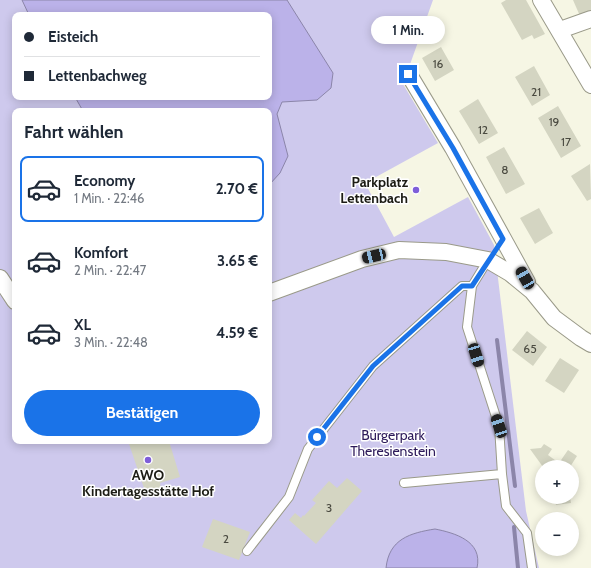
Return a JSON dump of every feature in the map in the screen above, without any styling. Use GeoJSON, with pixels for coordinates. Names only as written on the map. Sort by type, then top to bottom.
{"type":"FeatureCollection","features":[{"type":"Feature","properties":{"kind":"street"},"geometry":{"type":"LineString","coordinates":[[541,0],[591,85]]}},
{"type":"Feature","properties":{"kind":"street"},"geometry":{"type":"LineString","coordinates":[[560,30],[591,19]]}},
{"type":"Feature","properties":{"kind":"street"},"geometry":{"type":"LineString","coordinates":[[408,74],[453,148],[532,291],[554,318],[591,344]]}},
{"type":"Feature","properties":{"kind":"street"},"geometry":{"type":"LineString","coordinates":[[488,260],[503,239]]}},
{"type":"Feature","properties":{"kind":"street"},"geometry":{"type":"LineString","coordinates":[[272,292],[362,259],[399,250],[446,252],[488,260],[510,273],[532,291]]}},
{"type":"Feature","properties":{"kind":"street"},"geometry":{"type":"LineString","coordinates":[[0,278],[12,296]]}},
{"type":"Feature","properties":{"kind":"lane"},"geometry":{"type":"LineString","coordinates":[[488,260],[472,286],[467,327],[499,426],[506,506],[527,533],[532,568]]}},
{"type":"Feature","properties":{"kind":"lane"},"geometry":{"type":"LineString","coordinates":[[246,551],[289,497],[308,449],[373,366],[462,286],[472,286]]}},
{"type":"Feature","properties":{"kind":"lane"},"geometry":{"type":"LineString","coordinates":[[404,483],[502,474]]}},
{"type":"Feature","properties":{"kind":"green space","name":"Bürgerpark Theresienstein"},"geometry":{"type":"Polygon","coordinates":[[[0,0],[433,0],[403,84],[438,143],[365,183],[394,237],[468,197],[494,245],[526,511],[535,556],[539,568],[0,568],[0,0]]]}},
{"type":"Feature","properties":{"kind":"shaded area"},"geometry":{"type":"Polygon","coordinates":[[[22,0],[287,0],[333,73],[331,88],[317,100],[282,102],[277,114],[288,156],[280,173],[272,182],[272,108],[81,108],[77,100],[272,100],[272,12],[28,12],[22,0]]]}},
{"type":"Feature","properties":{"kind":"shaded area"},"geometry":{"type":"Polygon","coordinates":[[[435,529],[459,536],[472,545],[476,551],[478,559],[477,568],[386,568],[391,550],[402,539],[409,535],[435,529]]]}},
{"type":"Feature","properties":{"kind":"building"},"geometry":{"type":"Polygon","coordinates":[[[506,0],[526,0],[545,34],[534,39],[532,35],[522,40],[501,3],[506,0]]]}},
{"type":"Feature","properties":{"kind":"building"},"geometry":{"type":"Polygon","coordinates":[[[573,0],[591,0],[591,11],[580,16],[573,0]]]}},
{"type":"Feature","properties":{"kind":"building"},"geometry":{"type":"Polygon","coordinates":[[[441,47],[454,70],[435,81],[422,58],[441,47]]]}},
{"type":"Feature","properties":{"kind":"building"},"geometry":{"type":"Polygon","coordinates":[[[534,66],[550,95],[532,106],[515,77],[534,66]]]}},
{"type":"Feature","properties":{"kind":"building"},"geometry":{"type":"Polygon","coordinates":[[[478,99],[498,133],[479,144],[459,111],[478,99]]]}},
{"type":"Feature","properties":{"kind":"building"},"geometry":{"type":"Polygon","coordinates":[[[558,106],[581,146],[561,158],[538,118],[558,106]]]}},
{"type":"Feature","properties":{"kind":"building"},"geometry":{"type":"Polygon","coordinates":[[[504,147],[525,184],[506,194],[486,157],[504,147]]]}},
{"type":"Feature","properties":{"kind":"building"},"geometry":{"type":"Polygon","coordinates":[[[590,164],[591,199],[587,201],[571,176],[590,164]]]}},
{"type":"Feature","properties":{"kind":"building"},"geometry":{"type":"Polygon","coordinates":[[[539,208],[553,233],[535,244],[520,218],[539,208]]]}},
{"type":"Feature","properties":{"kind":"building"},"geometry":{"type":"Polygon","coordinates":[[[527,331],[547,347],[533,366],[512,350],[527,331]]]}},
{"type":"Feature","properties":{"kind":"building"},"geometry":{"type":"Polygon","coordinates":[[[560,358],[579,370],[564,393],[545,381],[560,358]]]}},
{"type":"Feature","properties":{"kind":"building"},"geometry":{"type":"Polygon","coordinates":[[[129,444],[170,444],[180,477],[160,483],[161,489],[146,494],[129,444]]]}},
{"type":"Feature","properties":{"kind":"building"},"geometry":{"type":"Polygon","coordinates":[[[544,444],[552,449],[548,455],[555,460],[538,460],[530,449],[541,448],[544,444]]]}},
{"type":"Feature","properties":{"kind":"building"},"geometry":{"type":"Polygon","coordinates":[[[568,450],[577,456],[574,460],[561,460],[568,450]]]}},
{"type":"Feature","properties":{"kind":"building"},"geometry":{"type":"Polygon","coordinates":[[[347,478],[362,491],[316,544],[289,520],[295,513],[301,518],[303,515],[304,516],[316,503],[312,500],[329,481],[337,488],[347,478]]]}},
{"type":"Feature","properties":{"kind":"building"},"geometry":{"type":"Polygon","coordinates":[[[213,519],[250,532],[239,560],[202,547],[213,519]]]}},
{"type":"Feature","properties":{"kind":"waterway"},"geometry":{"type":"LineString","coordinates":[[497,340],[515,486]]}},
{"type":"Feature","properties":{"kind":"waterway"},"geometry":{"type":"LineString","coordinates":[[514,527],[518,568]]}},
{"type":"Feature","properties":{"kind":"place","name":"Parkplatz Lettenbach"},"geometry":{"type":"Point","coordinates":[416,190]}},
{"type":"Feature","properties":{"kind":"place","name":"AWO Kindertagesstätte Hof"},"geometry":{"type":"Point","coordinates":[148,460]}},
{"type":"Feature","properties":{"kind":"route"},"geometry":{"type":"LineString","coordinates":[[317,437],[373,366],[462,286],[472,286],[503,239],[470,177],[408,74]]}}]}
